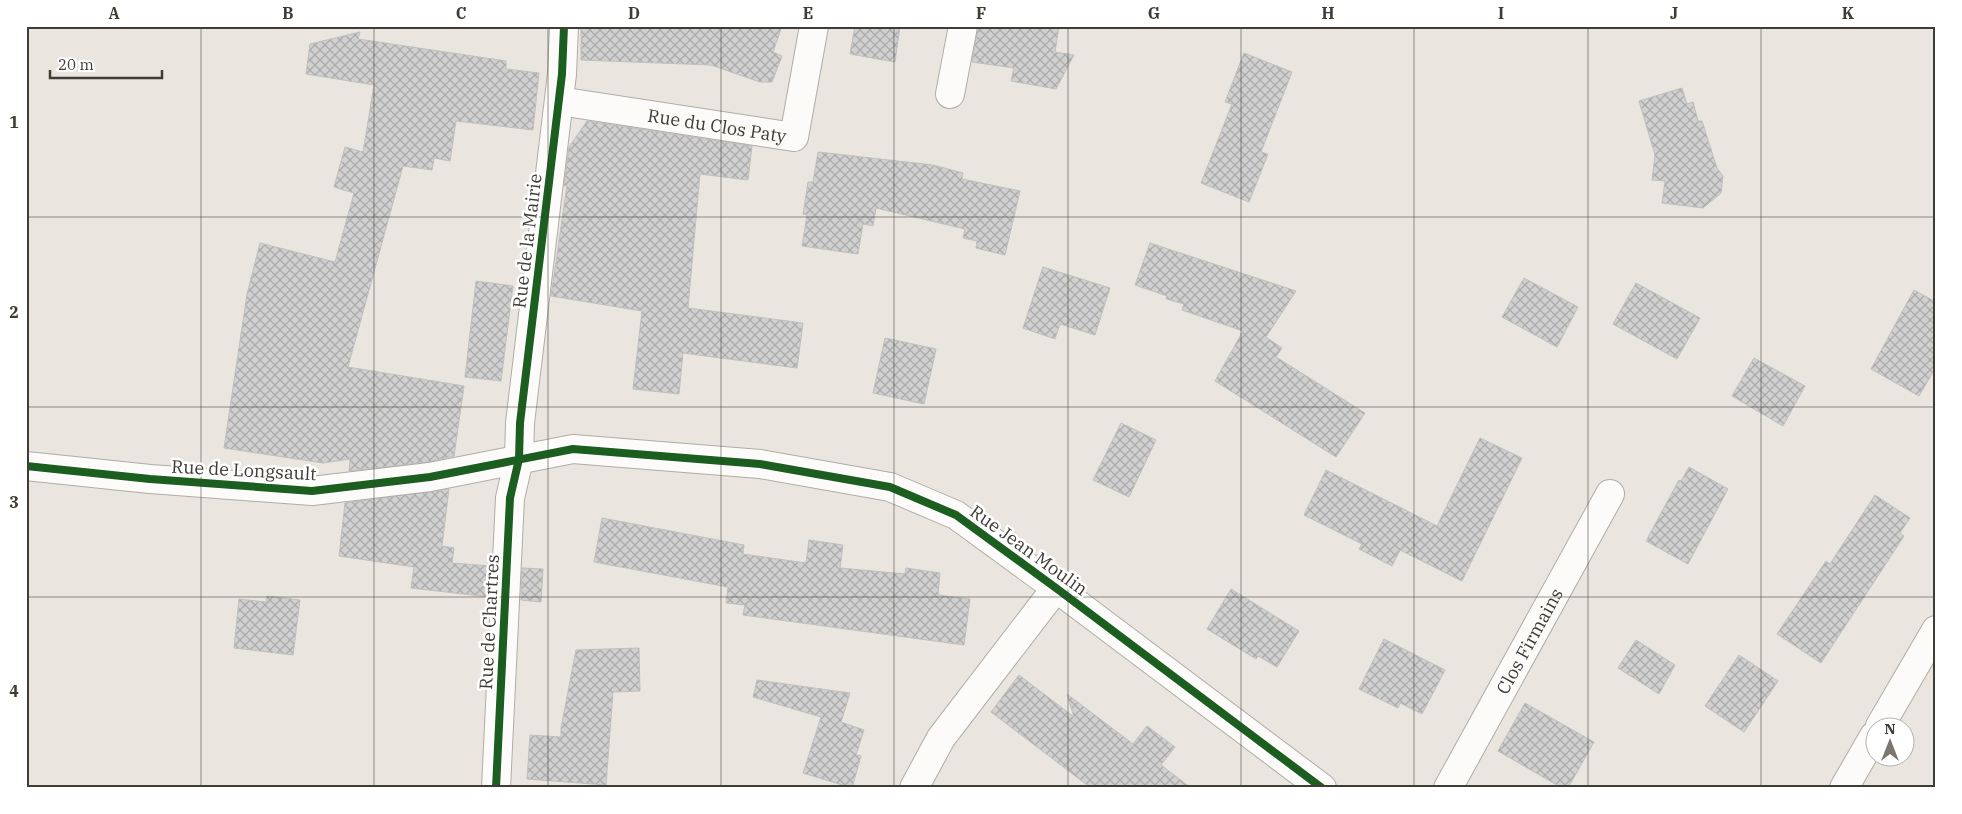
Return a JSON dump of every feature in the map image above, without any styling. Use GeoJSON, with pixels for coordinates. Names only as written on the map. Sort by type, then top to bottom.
{"type":"FeatureCollection","features":[{"type":"Feature","properties":{"kind":"street","name":"Rue de la Mairie"},"geometry":{"type":"LineString","coordinates":[[519,459],[520,423],[562,74],[564,26]]}},
{"type":"Feature","properties":{"kind":"street","name":"Rue du Clos Paty"},"geometry":{"type":"LineString","coordinates":[[559,101],[794,137],[814,26]]}},
{"type":"Feature","properties":{"kind":"street"},"geometry":{"type":"LineString","coordinates":[[950,94],[963,26]]}},
{"type":"Feature","properties":{"kind":"street","name":"Rue Jean Moulin"},"geometry":{"type":"LineString","coordinates":[[519,459],[573,449],[760,464],[890,487],[956,515],[1322,788]]}},
{"type":"Feature","properties":{"kind":"street","name":"Rue de Longsault"},"geometry":{"type":"LineString","coordinates":[[26,466],[150,480],[312,491],[430,477],[519,459]]}},
{"type":"Feature","properties":{"kind":"street","name":"Rue de Chartres"},"geometry":{"type":"LineString","coordinates":[[496,788],[510,498],[519,459]]}},
{"type":"Feature","properties":{"kind":"street","name":"Clos Firmains"},"geometry":{"type":"LineString","coordinates":[[1448,788],[1610,494]]}},
{"type":"Feature","properties":{"kind":"street"},"geometry":{"type":"LineString","coordinates":[[914,788],[941,738],[1056,588]]}},
{"type":"Feature","properties":{"kind":"street"},"geometry":{"type":"LineString","coordinates":[[1886,716],[1936,630]]}},
{"type":"Feature","properties":{"kind":"street"},"geometry":{"type":"LineString","coordinates":[[1844,788],[1864,753]]}},
{"type":"Feature","properties":{"kind":"building"},"geometry":{"type":"Polygon","coordinates":[[[581,26],[634,28],[634,26],[782,26],[773,52],[782,56],[772,82],[760,82],[711,65],[581,60],[581,26]]]}},
{"type":"Feature","properties":{"kind":"building"},"geometry":{"type":"Polygon","coordinates":[[[855,26],[900,26],[895,62],[850,54],[855,26]]]}},
{"type":"Feature","properties":{"kind":"building"},"geometry":{"type":"Polygon","coordinates":[[[978,26],[1059,26],[1055,52],[1074,55],[1056,89],[1011,81],[1014,68],[972,62],[978,26]]]}},
{"type":"Feature","properties":{"kind":"building"},"geometry":{"type":"Polygon","coordinates":[[[360,32],[358,39],[506,61],[506,69],[539,73],[533,130],[456,121],[450,161],[434,158],[432,170],[403,166],[348,367],[464,386],[454,456],[428,462],[349,471],[350,459],[323,463],[224,448],[247,294],[260,243],[335,262],[354,193],[334,187],[345,147],[363,152],[374,85],[306,74],[310,44],[360,32]]]}},
{"type":"Feature","properties":{"kind":"building"},"geometry":{"type":"Polygon","coordinates":[[[1244,53],[1292,72],[1261,152],[1268,154],[1249,202],[1201,183],[1232,104],[1225,102],[1244,53]]]}},
{"type":"Feature","properties":{"kind":"building"},"geometry":{"type":"Polygon","coordinates":[[[1682,88],[1687,104],[1693,102],[1698,121],[1702,121],[1717,168],[1723,176],[1721,193],[1703,208],[1662,203],[1665,181],[1652,180],[1655,155],[1639,101],[1682,88]]]}},
{"type":"Feature","properties":{"kind":"building"},"geometry":{"type":"Polygon","coordinates":[[[587,121],[752,146],[748,180],[700,174],[688,308],[803,323],[797,368],[683,353],[679,394],[633,389],[642,311],[551,296],[567,185],[564,186],[569,147],[587,121]]]}},
{"type":"Feature","properties":{"kind":"building"},"geometry":{"type":"Polygon","coordinates":[[[818,152],[933,165],[963,173],[962,179],[1020,191],[1005,255],[976,248],[977,241],[963,238],[965,229],[876,208],[873,226],[863,224],[858,254],[802,246],[807,215],[803,214],[808,182],[813,182],[818,152]]]}},
{"type":"Feature","properties":{"kind":"building"},"geometry":{"type":"Polygon","coordinates":[[[1150,243],[1296,291],[1266,337],[1282,348],[1276,357],[1365,413],[1336,457],[1215,381],[1243,331],[1182,310],[1184,304],[1166,299],[1167,296],[1135,285],[1150,243]]]}},
{"type":"Feature","properties":{"kind":"building"},"geometry":{"type":"Polygon","coordinates":[[[1043,267],[1110,288],[1095,335],[1060,324],[1055,339],[1023,328],[1043,267]]]}},
{"type":"Feature","properties":{"kind":"building"},"geometry":{"type":"Polygon","coordinates":[[[1524,278],[1578,307],[1557,347],[1502,317],[1524,278]]]}},
{"type":"Feature","properties":{"kind":"building"},"geometry":{"type":"Polygon","coordinates":[[[476,281],[513,286],[501,381],[465,377],[476,281]]]}},
{"type":"Feature","properties":{"kind":"building"},"geometry":{"type":"Polygon","coordinates":[[[1636,283],[1700,318],[1677,359],[1613,324],[1636,283]]]}},
{"type":"Feature","properties":{"kind":"building"},"geometry":{"type":"Polygon","coordinates":[[[1914,290],[1936,302],[1936,367],[1919,396],[1871,369],[1914,290]]]}},
{"type":"Feature","properties":{"kind":"building"},"geometry":{"type":"Polygon","coordinates":[[[885,338],[936,349],[924,404],[873,393],[885,338]]]}},
{"type":"Feature","properties":{"kind":"building"},"geometry":{"type":"Polygon","coordinates":[[[1754,358],[1805,386],[1783,426],[1732,396],[1754,358]]]}},
{"type":"Feature","properties":{"kind":"building"},"geometry":{"type":"Polygon","coordinates":[[[1121,423],[1156,440],[1129,497],[1093,480],[1121,423]]]}},
{"type":"Feature","properties":{"kind":"building"},"geometry":{"type":"Polygon","coordinates":[[[1480,438],[1522,458],[1462,581],[1400,550],[1392,566],[1359,549],[1362,544],[1304,515],[1326,470],[1437,526],[1480,438]]]}},
{"type":"Feature","properties":{"kind":"building"},"geometry":{"type":"Polygon","coordinates":[[[1689,467],[1728,489],[1688,564],[1646,541],[1679,480],[1681,481],[1689,467]]]}},
{"type":"Feature","properties":{"kind":"building"},"geometry":{"type":"Polygon","coordinates":[[[449,489],[442,546],[454,548],[452,563],[491,566],[490,597],[411,588],[414,567],[339,556],[345,503],[449,489]]]}},
{"type":"Feature","properties":{"kind":"building"},"geometry":{"type":"Polygon","coordinates":[[[1875,495],[1910,518],[1900,533],[1904,536],[1821,663],[1777,634],[1826,561],[1830,564],[1875,495]]]}},
{"type":"Feature","properties":{"kind":"building"},"geometry":{"type":"Polygon","coordinates":[[[602,518],[744,545],[743,554],[806,563],[809,540],[843,545],[840,568],[905,574],[906,568],[940,573],[938,595],[970,599],[964,645],[743,615],[745,605],[726,603],[728,587],[594,562],[602,518]]]}},
{"type":"Feature","properties":{"kind":"building"},"geometry":{"type":"Polygon","coordinates":[[[522,568],[543,569],[541,602],[521,600],[522,568]]]}},
{"type":"Feature","properties":{"kind":"building"},"geometry":{"type":"Polygon","coordinates":[[[1231,589],[1299,631],[1277,667],[1258,656],[1256,659],[1207,629],[1231,589]]]}},
{"type":"Feature","properties":{"kind":"building"},"geometry":{"type":"Polygon","coordinates":[[[267,596],[300,600],[293,655],[234,648],[239,599],[266,602],[267,596]]]}},
{"type":"Feature","properties":{"kind":"building"},"geometry":{"type":"Polygon","coordinates":[[[1384,639],[1445,670],[1422,714],[1400,703],[1398,708],[1359,689],[1384,639]]]}},
{"type":"Feature","properties":{"kind":"building"},"geometry":{"type":"Polygon","coordinates":[[[1636,640],[1675,665],[1659,694],[1618,668],[1636,640]]]}},
{"type":"Feature","properties":{"kind":"building"},"geometry":{"type":"Polygon","coordinates":[[[639,648],[640,691],[613,692],[606,785],[527,779],[530,735],[561,737],[561,728],[576,650],[639,648]]]}},
{"type":"Feature","properties":{"kind":"building"},"geometry":{"type":"Polygon","coordinates":[[[1739,655],[1778,681],[1744,732],[1705,706],[1739,655]]]}},
{"type":"Feature","properties":{"kind":"building"},"geometry":{"type":"Polygon","coordinates":[[[1019,675],[1074,717],[1067,694],[1133,744],[1147,726],[1175,747],[1161,765],[1191,788],[1091,788],[991,712],[1019,675]]]}},
{"type":"Feature","properties":{"kind":"building"},"geometry":{"type":"Polygon","coordinates":[[[757,680],[850,693],[841,722],[864,730],[856,755],[861,756],[852,788],[803,773],[821,717],[753,697],[757,680]]]}},
{"type":"Feature","properties":{"kind":"building"},"geometry":{"type":"Polygon","coordinates":[[[1525,703],[1594,742],[1568,788],[1562,788],[1498,751],[1525,703]]]}},
{"type":"Feature","properties":{"kind":"cycle path"},"geometry":{"type":"LineString","coordinates":[[496,788],[510,498],[519,459],[520,423],[562,74],[564,26]]}},
{"type":"Feature","properties":{"kind":"cycle path"},"geometry":{"type":"LineString","coordinates":[[26,466],[150,479],[312,491],[430,477],[573,449],[760,464],[890,487],[956,515],[1322,788]]}}]}
